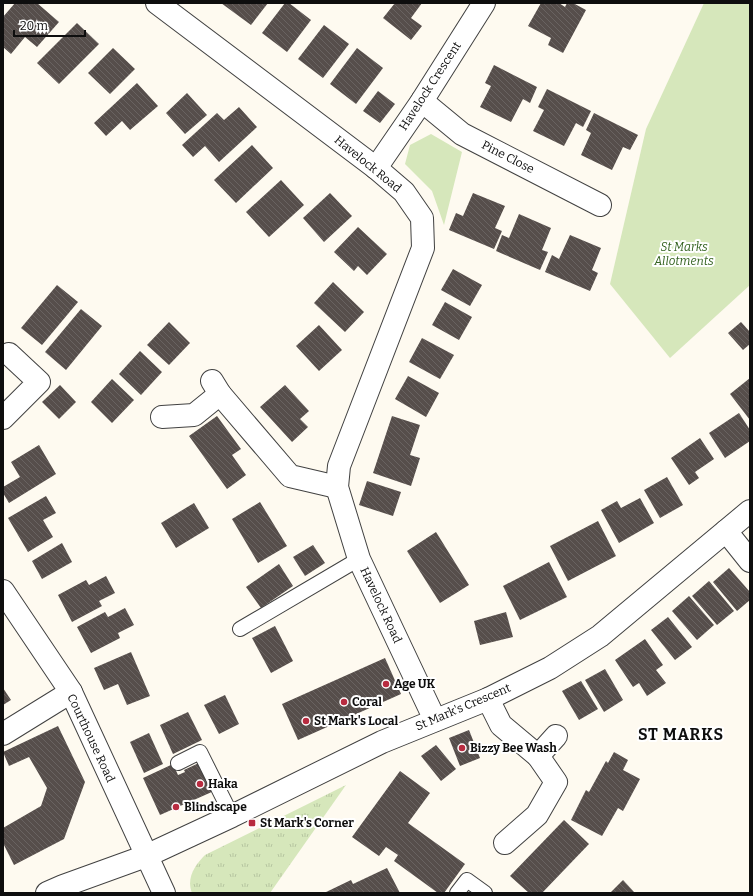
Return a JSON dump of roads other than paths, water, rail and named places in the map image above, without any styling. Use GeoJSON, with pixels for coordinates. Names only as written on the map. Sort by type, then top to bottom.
{"type":"FeatureCollection","features":[{"type":"Feature","properties":{"kind":"street","name":"Havelock Road"},"geometry":{"type":"LineString","coordinates":[[157,3],[376,168],[404,192],[422,218],[423,248],[339,466],[337,487],[359,559],[435,720]]}},
{"type":"Feature","properties":{"kind":"street","name":"Havelock Crescent"},"geometry":{"type":"LineString","coordinates":[[376,168],[422,101],[484,3]]}},
{"type":"Feature","properties":{"kind":"street","name":"Pine Close"},"geometry":{"type":"LineString","coordinates":[[422,101],[462,134],[600,205]]}},
{"type":"Feature","properties":{"kind":"street"},"geometry":{"type":"LineString","coordinates":[[3,418],[39,382],[9,354]]}},
{"type":"Feature","properties":{"kind":"street"},"geometry":{"type":"LineString","coordinates":[[162,417],[194,415],[216,388],[290,476],[337,487]]}},
{"type":"Feature","properties":{"kind":"street","name":"St Mark's Crescent"},"geometry":{"type":"LineString","coordinates":[[47,893],[146,856],[232,816],[382,742],[488,699],[550,668],[600,636],[750,510]]}},
{"type":"Feature","properties":{"kind":"street"},"geometry":{"type":"LineString","coordinates":[[726,531],[750,561]]}},
{"type":"Feature","properties":{"kind":"street","name":"Courthouse Road"},"geometry":{"type":"LineString","coordinates":[[3,591],[70,692],[164,893]]}},
{"type":"Feature","properties":{"kind":"street"},"geometry":{"type":"LineString","coordinates":[[3,734],[70,692]]}},
{"type":"Feature","properties":{"kind":"street"},"geometry":{"type":"LineString","coordinates":[[488,699],[501,725],[538,756],[556,782],[537,815],[504,843]]}},
{"type":"Feature","properties":{"kind":"street"},"geometry":{"type":"LineString","coordinates":[[538,756],[556,736]]}},
{"type":"Feature","properties":{"kind":"lane"},"geometry":{"type":"LineString","coordinates":[[240,629],[359,559]]}},
{"type":"Feature","properties":{"kind":"lane"},"geometry":{"type":"LineString","coordinates":[[178,763],[200,752],[232,816]]}},
{"type":"Feature","properties":{"kind":"lane"},"geometry":{"type":"LineString","coordinates":[[457,893],[467,880],[485,893]]}},
{"type":"Feature","properties":{"kind":"place","name":"Age UK"},"geometry":{"type":"Point","coordinates":[386,684]}},
{"type":"Feature","properties":{"kind":"place","name":"Coral"},"geometry":{"type":"Point","coordinates":[344,702]}},
{"type":"Feature","properties":{"kind":"place","name":"St Mark's Local"},"geometry":{"type":"Point","coordinates":[306,721]}},
{"type":"Feature","properties":{"kind":"place","name":"Bizzy Bee Wash"},"geometry":{"type":"Point","coordinates":[462,748]}},
{"type":"Feature","properties":{"kind":"place","name":"Haka"},"geometry":{"type":"Point","coordinates":[200,784]}},
{"type":"Feature","properties":{"kind":"place","name":"Blindscape"},"geometry":{"type":"Point","coordinates":[176,807]}},
{"type":"Feature","properties":{"kind":"place","name":"St Mark's Corner"},"geometry":{"type":"Point","coordinates":[252,823]}},
{"type":"Feature","properties":{"kind":"district","name":"ST MARKS"},"geometry":{"type":"Point","coordinates":[681,734]}},
{"type":"Feature","properties":{"kind":"park label","name":"St Marks Allotments"},"geometry":{"type":"Point","coordinates":[684,254]}}]}
